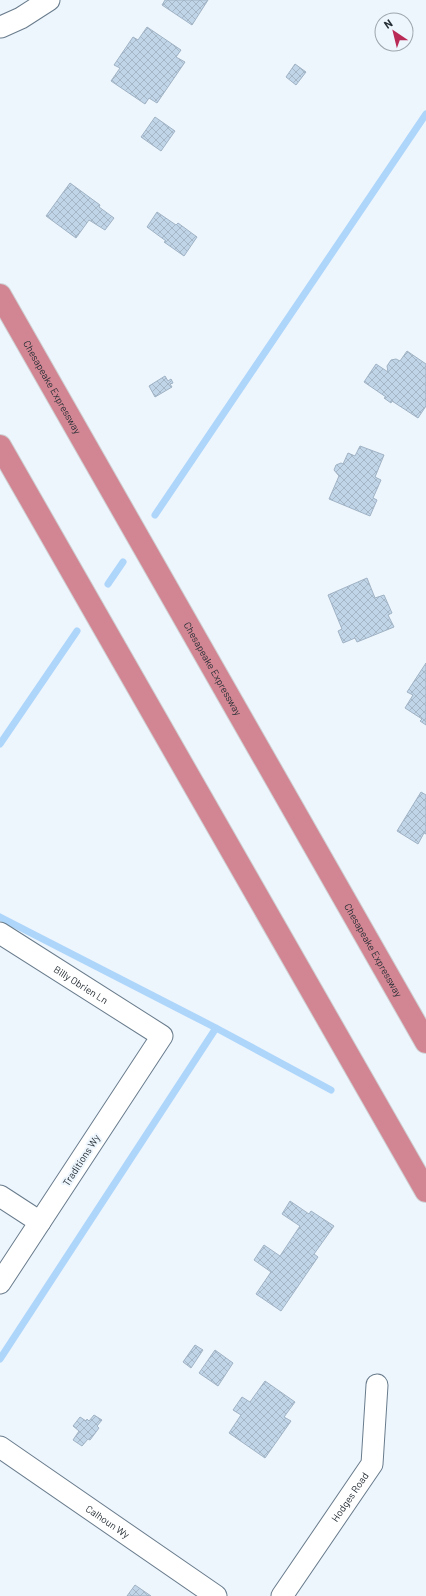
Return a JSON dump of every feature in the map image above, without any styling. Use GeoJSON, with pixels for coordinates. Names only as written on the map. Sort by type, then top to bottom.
{"type":"FeatureCollection","features":[{"type":"Feature","properties":{"kind":"highway","name":"Chesapeake Expressway"},"geometry":{"type":"LineString","coordinates":[[0,295],[426,1042]]}},
{"type":"Feature","properties":{"kind":"highway"},"geometry":{"type":"LineString","coordinates":[[0,446],[426,1191]]}},
{"type":"Feature","properties":{"kind":"highway"},"geometry":{"type":"LineString","coordinates":[[408,1159],[426,1201]]}},
{"type":"Feature","properties":{"kind":"street"},"geometry":{"type":"LineString","coordinates":[[1,27],[21,18],[49,0]]}},
{"type":"Feature","properties":{"kind":"street","name":"Billy Obrien Ln"},"geometry":{"type":"LineString","coordinates":[[0,933],[162,1036]]}},
{"type":"Feature","properties":{"kind":"street","name":"Traditions Wy"},"geometry":{"type":"LineString","coordinates":[[0,1283],[162,1036]]}},
{"type":"Feature","properties":{"kind":"street"},"geometry":{"type":"LineString","coordinates":[[0,1196],[40,1222]]}},
{"type":"Feature","properties":{"kind":"street","name":"Hodges Road"},"geometry":{"type":"LineString","coordinates":[[282,1596],[372,1464],[377,1385]]}},
{"type":"Feature","properties":{"kind":"street","name":"Calhoun Wy"},"geometry":{"type":"LineString","coordinates":[[0,1447],[216,1596]]}},
{"type":"Feature","properties":{"kind":"building"},"geometry":{"type":"Polygon","coordinates":[[[165,0],[208,0],[192,25],[162,5],[165,0]]]}},
{"type":"Feature","properties":{"kind":"building"},"geometry":{"type":"Polygon","coordinates":[[[147,27],[181,50],[176,57],[185,62],[157,103],[149,98],[145,104],[111,81],[120,68],[114,65],[133,37],[138,40],[147,27]]]}},
{"type":"Feature","properties":{"kind":"building"},"geometry":{"type":"Polygon","coordinates":[[[295,64],[306,72],[296,85],[286,77],[295,64]]]}},
{"type":"Feature","properties":{"kind":"building"},"geometry":{"type":"Polygon","coordinates":[[[155,117],[175,131],[161,151],[141,137],[155,117]]]}},
{"type":"Feature","properties":{"kind":"building"},"geometry":{"type":"Polygon","coordinates":[[[70,183],[100,205],[99,207],[114,218],[105,230],[89,220],[76,238],[46,216],[70,183]]]}},
{"type":"Feature","properties":{"kind":"building"},"geometry":{"type":"Polygon","coordinates":[[[157,212],[176,225],[178,223],[197,237],[184,256],[164,242],[166,241],[147,227],[157,212]]]}},
{"type":"Feature","properties":{"kind":"building"},"geometry":{"type":"Polygon","coordinates":[[[407,351],[426,364],[426,406],[418,418],[392,401],[391,403],[384,398],[386,397],[364,382],[376,364],[388,372],[387,366],[391,360],[396,359],[400,361],[407,351]]]}},
{"type":"Feature","properties":{"kind":"building"},"geometry":{"type":"Polygon","coordinates":[[[165,376],[168,381],[171,379],[173,383],[170,384],[172,387],[155,397],[149,386],[165,376]]]}},
{"type":"Feature","properties":{"kind":"building"},"geometry":{"type":"Polygon","coordinates":[[[360,446],[384,455],[375,477],[381,480],[373,498],[377,500],[370,516],[329,499],[339,476],[334,470],[336,465],[341,463],[343,464],[348,453],[355,456],[360,446]]]}},
{"type":"Feature","properties":{"kind":"building"},"geometry":{"type":"Polygon","coordinates":[[[367,578],[375,598],[384,595],[392,613],[388,615],[394,627],[357,642],[355,638],[343,643],[338,631],[342,629],[328,595],[367,578]]]}},
{"type":"Feature","properties":{"kind":"building"},"geometry":{"type":"Polygon","coordinates":[[[426,663],[426,725],[420,721],[422,719],[405,708],[413,695],[407,692],[426,663]]]}},
{"type":"Feature","properties":{"kind":"building"},"geometry":{"type":"Polygon","coordinates":[[[421,792],[426,795],[426,834],[424,833],[418,844],[397,831],[421,792]]]}},
{"type":"Feature","properties":{"kind":"building"},"geometry":{"type":"Polygon","coordinates":[[[290,1201],[309,1214],[311,1211],[334,1226],[314,1254],[318,1257],[281,1311],[256,1294],[271,1272],[254,1260],[264,1245],[280,1256],[300,1226],[282,1214],[290,1201]]]}},
{"type":"Feature","properties":{"kind":"building"},"geometry":{"type":"Polygon","coordinates":[[[195,1345],[203,1350],[191,1368],[183,1362],[195,1345]]]}},
{"type":"Feature","properties":{"kind":"building"},"geometry":{"type":"Polygon","coordinates":[[[215,1350],[233,1363],[218,1386],[199,1373],[215,1350]]]}},
{"type":"Feature","properties":{"kind":"building"},"geometry":{"type":"Polygon","coordinates":[[[265,1381],[295,1402],[284,1417],[291,1421],[265,1458],[229,1433],[241,1415],[233,1410],[242,1397],[250,1402],[265,1381]]]}},
{"type":"Feature","properties":{"kind":"building"},"geometry":{"type":"Polygon","coordinates":[[[94,1415],[102,1420],[97,1426],[99,1428],[90,1440],[88,1439],[82,1446],[73,1440],[79,1431],[73,1426],[80,1417],[86,1421],[87,1419],[89,1421],[94,1415]]]}},
{"type":"Feature","properties":{"kind":"building"},"geometry":{"type":"Polygon","coordinates":[[[135,1585],[151,1596],[127,1596],[135,1585]]]}},
{"type":"Feature","properties":{"kind":"waterway"},"geometry":{"type":"LineString","coordinates":[[155,515],[426,114]]}},
{"type":"Feature","properties":{"kind":"waterway"},"geometry":{"type":"LineString","coordinates":[[108,584],[123,562]]}},
{"type":"Feature","properties":{"kind":"waterway"},"geometry":{"type":"LineString","coordinates":[[0,744],[77,631]]}},
{"type":"Feature","properties":{"kind":"waterway"},"geometry":{"type":"LineString","coordinates":[[0,917],[216,1028],[331,1090]]}},
{"type":"Feature","properties":{"kind":"waterway"},"geometry":{"type":"LineString","coordinates":[[0,1359],[216,1028]]}}]}
